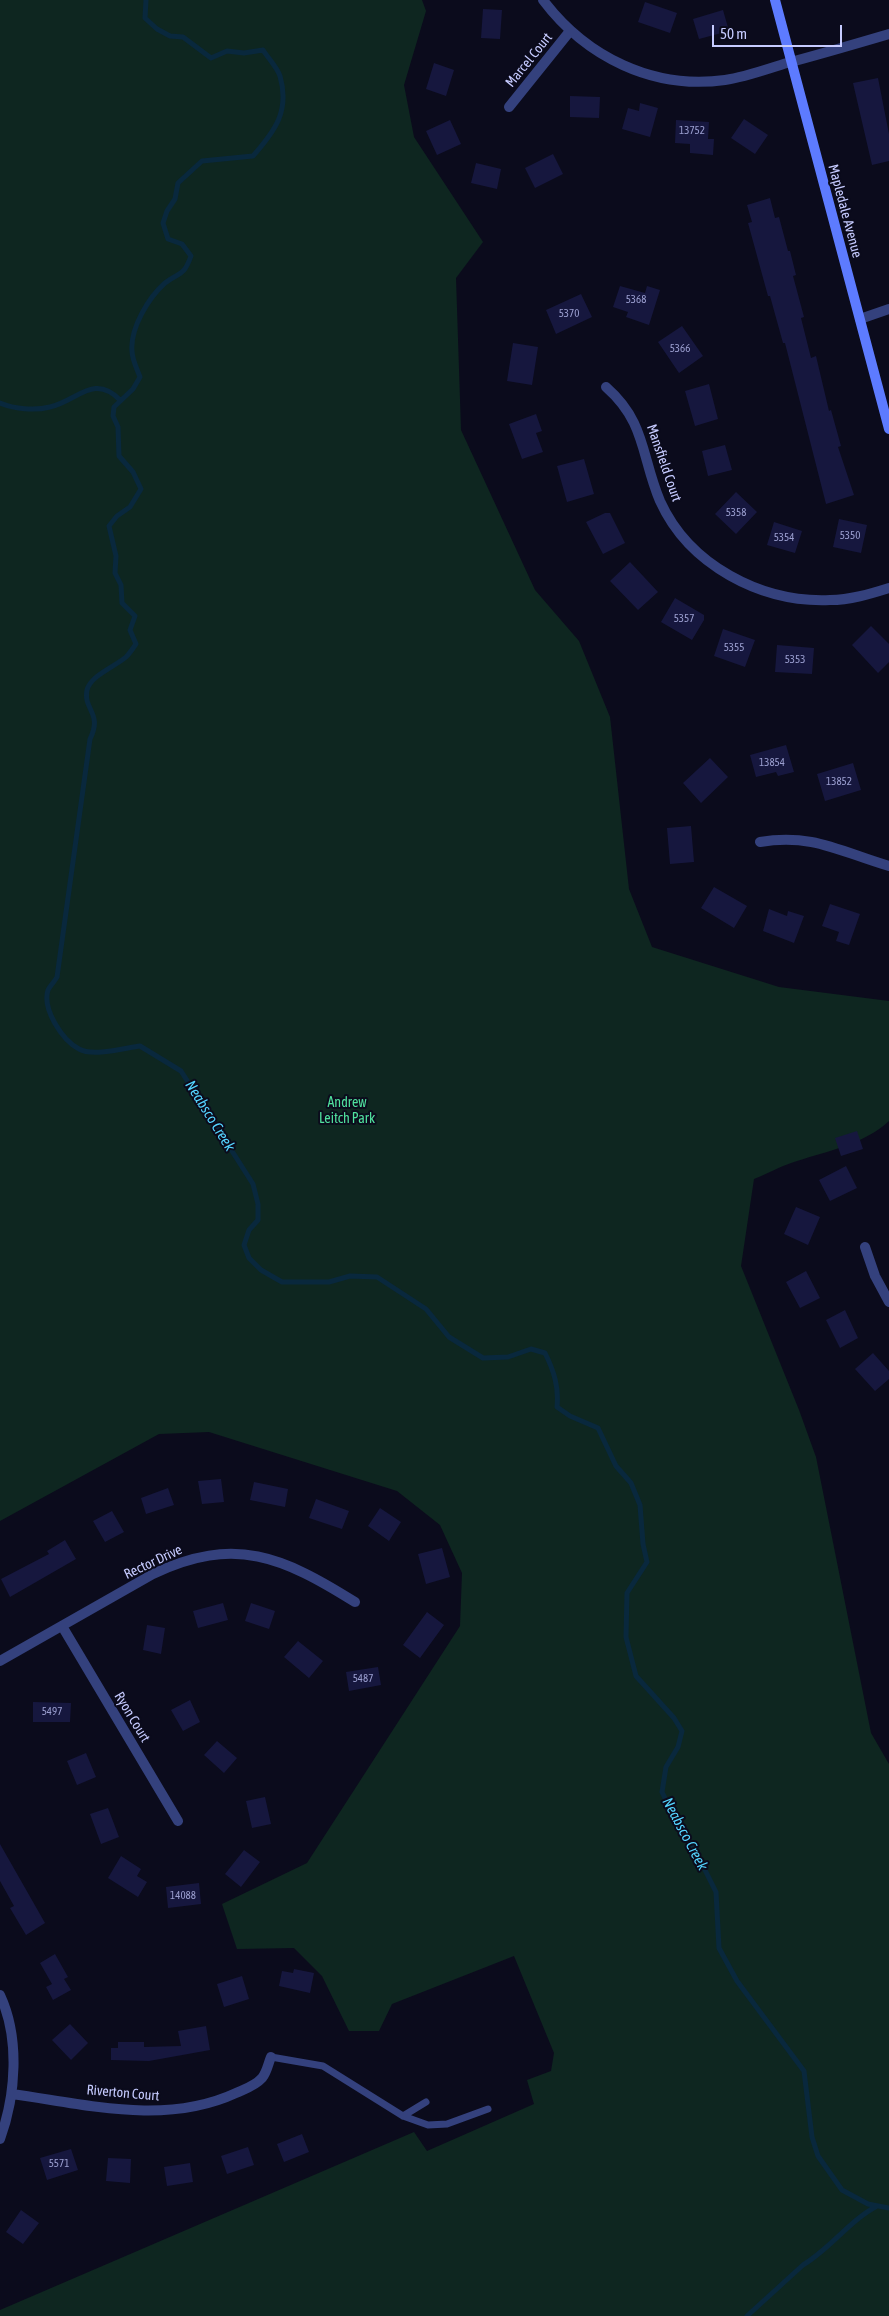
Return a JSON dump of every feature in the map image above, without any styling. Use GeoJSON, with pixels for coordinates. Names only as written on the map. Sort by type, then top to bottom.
{"type":"FeatureCollection","features":[{"type":"Feature","properties":{"kind":"street"},"geometry":{"type":"LineString","coordinates":[[544,0],[570,31],[594,50],[640,72],[670,79],[724,80],[889,34]]}},
{"type":"Feature","properties":{"kind":"street","name":"Mapledale Avenue"},"geometry":{"type":"LineString","coordinates":[[775,0],[889,429]]}},
{"type":"Feature","properties":{"kind":"street","name":"Marcel Court"},"geometry":{"type":"LineString","coordinates":[[509,107],[570,31]]}},
{"type":"Feature","properties":{"kind":"street"},"geometry":{"type":"LineString","coordinates":[[860,318],[889,309]]}},
{"type":"Feature","properties":{"kind":"street","name":"Mansfield Court"},"geometry":{"type":"LineString","coordinates":[[606,387],[618,397],[635,422],[659,498],[672,522],[692,547],[712,564],[736,579],[761,590],[799,599],[833,600],[889,588]]}},
{"type":"Feature","properties":{"kind":"street"},"geometry":{"type":"LineString","coordinates":[[760,842],[780,839],[804,839],[889,866]]}},
{"type":"Feature","properties":{"kind":"street"},"geometry":{"type":"LineString","coordinates":[[865,1247],[876,1276],[889,1302]]}},
{"type":"Feature","properties":{"kind":"street","name":"Rector Drive"},"geometry":{"type":"LineString","coordinates":[[0,1661],[166,1568],[190,1560],[218,1555],[256,1556],[280,1562],[315,1577],[355,1602]]}},
{"type":"Feature","properties":{"kind":"street","name":"Ryon Court"},"geometry":{"type":"LineString","coordinates":[[62,1626],[178,1821]]}},
{"type":"Feature","properties":{"kind":"street"},"geometry":{"type":"LineString","coordinates":[[0,1995],[9,2020],[12,2046],[12,2094],[0,2139]]}},
{"type":"Feature","properties":{"kind":"street","name":"Riverton Court"},"geometry":{"type":"LineString","coordinates":[[12,2094],[136,2110],[174,2110],[212,2103],[254,2085],[266,2072],[271,2057]]}},
{"type":"Feature","properties":{"kind":"lane"},"geometry":{"type":"LineString","coordinates":[[271,2057],[323,2066],[403,2116],[428,2125],[437,2126],[488,2109]]}},
{"type":"Feature","properties":{"kind":"lane"},"geometry":{"type":"LineString","coordinates":[[403,2116],[426,2102]]}},
{"type":"Feature","properties":{"kind":"green space","name":"Andrew Leitch Park"},"geometry":{"type":"Polygon","coordinates":[[[0,0],[422,0],[426,11],[404,85],[414,137],[483,242],[456,278],[461,430],[535,590],[579,641],[610,717],[629,889],[652,947],[779,987],[889,1001],[889,1121],[868,1136],[857,1141],[792,1163],[754,1179],[741,1266],[816,1457],[871,1733],[889,1764],[889,2316],[0,2316],[0,2310],[414,2132],[427,2151],[534,2104],[527,2080],[551,2071],[554,2053],[514,1956],[392,2004],[379,2031],[349,2031],[322,1976],[294,1948],[237,1949],[222,1904],[307,1863],[460,1626],[462,1573],[440,1525],[397,1491],[209,1432],[159,1434],[0,1521],[0,0]]]}},
{"type":"Feature","properties":{"kind":"building"},"geometry":{"type":"Polygon","coordinates":[[[645,2],[677,13],[670,33],[638,22],[645,2]]]}},
{"type":"Feature","properties":{"kind":"building"},"geometry":{"type":"Polygon","coordinates":[[[483,9],[502,10],[500,39],[481,38],[483,9]]]}},
{"type":"Feature","properties":{"kind":"building"},"geometry":{"type":"Polygon","coordinates":[[[723,10],[729,31],[699,39],[693,19],[723,10]]]}},
{"type":"Feature","properties":{"kind":"building"},"geometry":{"type":"Polygon","coordinates":[[[434,63],[454,70],[446,96],[426,89],[434,63]]]}},
{"type":"Feature","properties":{"kind":"building"},"geometry":{"type":"Polygon","coordinates":[[[878,78],[889,134],[889,161],[872,165],[853,83],[878,78]]]}},
{"type":"Feature","properties":{"kind":"building"},"geometry":{"type":"Polygon","coordinates":[[[570,96],[600,97],[599,118],[570,117],[570,96]]]}},
{"type":"Feature","properties":{"kind":"building"},"geometry":{"type":"Polygon","coordinates":[[[640,103],[658,108],[650,137],[622,129],[628,108],[639,111],[640,103]]]}},
{"type":"Feature","properties":{"kind":"building"},"geometry":{"type":"Polygon","coordinates":[[[744,119],[768,135],[755,154],[731,138],[744,119]]]}},
{"type":"Feature","properties":{"kind":"building"},"geometry":{"type":"Polygon","coordinates":[[[450,120],[461,144],[437,155],[426,131],[450,120]]]}},
{"type":"Feature","properties":{"kind":"building"},"geometry":{"type":"Polygon","coordinates":[[[676,120],[709,122],[708,139],[714,139],[713,155],[690,153],[690,144],[675,143],[676,120]]]}},
{"type":"Feature","properties":{"kind":"building"},"geometry":{"type":"Polygon","coordinates":[[[553,154],[563,174],[535,188],[525,168],[553,154]]]}},
{"type":"Feature","properties":{"kind":"building"},"geometry":{"type":"Polygon","coordinates":[[[476,163],[501,169],[497,189],[471,183],[476,163]]]}},
{"type":"Feature","properties":{"kind":"building"},"geometry":{"type":"Polygon","coordinates":[[[770,198],[775,218],[779,217],[788,251],[790,251],[796,275],[793,276],[804,317],[801,318],[811,358],[816,356],[829,411],[831,410],[841,446],[838,447],[854,495],[826,504],[785,343],[783,343],[770,296],[768,296],[748,223],[752,222],[747,205],[770,198]]]}},
{"type":"Feature","properties":{"kind":"building"},"geometry":{"type":"Polygon","coordinates":[[[620,286],[645,293],[647,286],[660,290],[649,325],[626,317],[628,312],[613,307],[620,286]]]}},
{"type":"Feature","properties":{"kind":"building"},"geometry":{"type":"Polygon","coordinates":[[[581,294],[592,317],[556,334],[546,310],[581,294]]]}},
{"type":"Feature","properties":{"kind":"building"},"geometry":{"type":"Polygon","coordinates":[[[682,326],[703,356],[679,373],[658,342],[682,326]]]}},
{"type":"Feature","properties":{"kind":"building"},"geometry":{"type":"Polygon","coordinates":[[[513,343],[538,347],[532,385],[507,381],[513,343]]]}},
{"type":"Feature","properties":{"kind":"building"},"geometry":{"type":"Polygon","coordinates":[[[709,384],[718,419],[695,426],[685,391],[709,384]]]}},
{"type":"Feature","properties":{"kind":"building"},"geometry":{"type":"Polygon","coordinates":[[[536,414],[542,431],[536,433],[543,452],[522,459],[509,424],[536,414]]]}},
{"type":"Feature","properties":{"kind":"building"},"geometry":{"type":"Polygon","coordinates":[[[725,445],[732,470],[708,476],[702,451],[725,445]]]}},
{"type":"Feature","properties":{"kind":"building"},"geometry":{"type":"Polygon","coordinates":[[[584,459],[594,494],[567,502],[557,466],[584,459]]]}},
{"type":"Feature","properties":{"kind":"building"},"geometry":{"type":"Polygon","coordinates":[[[736,492],[757,512],[736,534],[715,514],[736,492]]]}},
{"type":"Feature","properties":{"kind":"building"},"geometry":{"type":"Polygon","coordinates":[[[605,513],[610,513],[625,543],[603,554],[586,522],[605,513]]]}},
{"type":"Feature","properties":{"kind":"building"},"geometry":{"type":"Polygon","coordinates":[[[839,519],[867,525],[861,553],[833,547],[839,519]]]}},
{"type":"Feature","properties":{"kind":"building"},"geometry":{"type":"Polygon","coordinates":[[[774,522],[802,531],[795,553],[767,545],[774,522]]]}},
{"type":"Feature","properties":{"kind":"building"},"geometry":{"type":"Polygon","coordinates":[[[630,562],[658,592],[638,610],[610,581],[630,562]]]}},
{"type":"Feature","properties":{"kind":"building"},"geometry":{"type":"Polygon","coordinates":[[[675,598],[704,615],[704,620],[692,640],[661,622],[675,598]]]}},
{"type":"Feature","properties":{"kind":"building"},"geometry":{"type":"Polygon","coordinates":[[[871,626],[889,644],[889,662],[878,673],[852,645],[871,626]]]}},
{"type":"Feature","properties":{"kind":"building"},"geometry":{"type":"Polygon","coordinates":[[[723,629],[755,640],[745,667],[714,656],[723,629]]]}},
{"type":"Feature","properties":{"kind":"building"},"geometry":{"type":"Polygon","coordinates":[[[777,645],[814,648],[812,674],[775,672],[777,645]]]}},
{"type":"Feature","properties":{"kind":"building"},"geometry":{"type":"Polygon","coordinates":[[[786,745],[794,772],[778,776],[776,772],[756,777],[750,755],[786,745]]]}},
{"type":"Feature","properties":{"kind":"building"},"geometry":{"type":"Polygon","coordinates":[[[710,758],[728,777],[701,803],[683,783],[710,758]]]}},
{"type":"Feature","properties":{"kind":"building"},"geometry":{"type":"Polygon","coordinates":[[[853,763],[861,790],[825,801],[817,774],[853,763]]]}},
{"type":"Feature","properties":{"kind":"building"},"geometry":{"type":"Polygon","coordinates":[[[691,826],[694,862],[670,864],[667,828],[691,826]]]}},
{"type":"Feature","properties":{"kind":"building"},"geometry":{"type":"Polygon","coordinates":[[[714,887],[747,906],[734,928],[701,908],[714,887]]]}},
{"type":"Feature","properties":{"kind":"building"},"geometry":{"type":"Polygon","coordinates":[[[830,904],[860,914],[849,945],[836,941],[839,932],[822,926],[830,904]]]}},
{"type":"Feature","properties":{"kind":"building"},"geometry":{"type":"Polygon","coordinates":[[[769,909],[787,916],[788,911],[804,916],[794,943],[763,931],[769,909]]]}},
{"type":"Feature","properties":{"kind":"building"},"geometry":{"type":"Polygon","coordinates":[[[857,1131],[863,1149],[841,1156],[835,1138],[857,1131]]]}},
{"type":"Feature","properties":{"kind":"building"},"geometry":{"type":"Polygon","coordinates":[[[846,1166],[857,1188],[830,1201],[819,1180],[846,1166]]]}},
{"type":"Feature","properties":{"kind":"building"},"geometry":{"type":"Polygon","coordinates":[[[796,1207],[820,1217],[808,1245],[784,1234],[796,1207]]]}},
{"type":"Feature","properties":{"kind":"building"},"geometry":{"type":"Polygon","coordinates":[[[806,1271],[820,1298],[800,1308],[786,1282],[806,1271]]]}},
{"type":"Feature","properties":{"kind":"building"},"geometry":{"type":"Polygon","coordinates":[[[845,1310],[858,1338],[840,1348],[826,1320],[845,1310]]]}},
{"type":"Feature","properties":{"kind":"building"},"geometry":{"type":"Polygon","coordinates":[[[873,1353],[889,1371],[889,1379],[875,1391],[855,1369],[873,1353]]]}},
{"type":"Feature","properties":{"kind":"building"},"geometry":{"type":"Polygon","coordinates":[[[221,1479],[224,1502],[202,1504],[198,1481],[221,1479]]]}},
{"type":"Feature","properties":{"kind":"building"},"geometry":{"type":"Polygon","coordinates":[[[254,1482],[288,1489],[285,1507],[250,1500],[254,1482]]]}},
{"type":"Feature","properties":{"kind":"building"},"geometry":{"type":"Polygon","coordinates":[[[168,1488],[174,1505],[146,1514],[141,1498],[168,1488]]]}},
{"type":"Feature","properties":{"kind":"building"},"geometry":{"type":"Polygon","coordinates":[[[316,1499],[349,1511],[342,1529],[309,1518],[316,1499]]]}},
{"type":"Feature","properties":{"kind":"building"},"geometry":{"type":"Polygon","coordinates":[[[380,1508],[401,1522],[389,1541],[368,1526],[380,1508]]]}},
{"type":"Feature","properties":{"kind":"building"},"geometry":{"type":"Polygon","coordinates":[[[112,1511],[124,1532],[105,1542],[93,1521],[112,1511]]]}},
{"type":"Feature","properties":{"kind":"building"},"geometry":{"type":"Polygon","coordinates":[[[65,1540],[76,1559],[10,1597],[1,1579],[49,1554],[47,1551],[65,1540]]]}},
{"type":"Feature","properties":{"kind":"building"},"geometry":{"type":"Polygon","coordinates":[[[442,1548],[450,1577],[426,1584],[418,1554],[442,1548]]]}},
{"type":"Feature","properties":{"kind":"building"},"geometry":{"type":"Polygon","coordinates":[[[223,1603],[228,1620],[198,1628],[193,1611],[223,1603]]]}},
{"type":"Feature","properties":{"kind":"building"},"geometry":{"type":"Polygon","coordinates":[[[251,1603],[275,1611],[269,1629],[245,1621],[251,1603]]]}},
{"type":"Feature","properties":{"kind":"building"},"geometry":{"type":"Polygon","coordinates":[[[427,1612],[444,1625],[420,1658],[403,1645],[427,1612]]]}},
{"type":"Feature","properties":{"kind":"building"},"geometry":{"type":"Polygon","coordinates":[[[147,1625],[165,1628],[161,1654],[143,1650],[147,1625]]]}},
{"type":"Feature","properties":{"kind":"building"},"geometry":{"type":"Polygon","coordinates":[[[298,1641],[323,1661],[309,1678],[284,1657],[298,1641]]]}},
{"type":"Feature","properties":{"kind":"building"},"geometry":{"type":"Polygon","coordinates":[[[378,1667],[381,1685],[349,1691],[346,1672],[378,1667]]]}},
{"type":"Feature","properties":{"kind":"building"},"geometry":{"type":"Polygon","coordinates":[[[190,1700],[200,1722],[183,1731],[171,1710],[190,1700]]]}},
{"type":"Feature","properties":{"kind":"building"},"geometry":{"type":"Polygon","coordinates":[[[33,1702],[71,1703],[70,1722],[33,1722],[33,1702]]]}},
{"type":"Feature","properties":{"kind":"building"},"geometry":{"type":"Polygon","coordinates":[[[217,1741],[237,1758],[224,1773],[204,1755],[217,1741]]]}},
{"type":"Feature","properties":{"kind":"building"},"geometry":{"type":"Polygon","coordinates":[[[86,1753],[96,1777],[77,1785],[67,1761],[86,1753]]]}},
{"type":"Feature","properties":{"kind":"building"},"geometry":{"type":"Polygon","coordinates":[[[265,1797],[271,1824],[252,1828],[246,1801],[265,1797]]]}},
{"type":"Feature","properties":{"kind":"building"},"geometry":{"type":"Polygon","coordinates":[[[108,1808],[119,1837],[101,1844],[90,1814],[108,1808]]]}},
{"type":"Feature","properties":{"kind":"building"},"geometry":{"type":"Polygon","coordinates":[[[0,1844],[45,1923],[26,1935],[10,1908],[14,1906],[0,1881],[0,1844]]]}},
{"type":"Feature","properties":{"kind":"building"},"geometry":{"type":"Polygon","coordinates":[[[244,1850],[260,1862],[241,1887],[225,1874],[244,1850]]]}},
{"type":"Feature","properties":{"kind":"building"},"geometry":{"type":"Polygon","coordinates":[[[121,1856],[141,1869],[137,1876],[147,1882],[138,1897],[108,1878],[121,1856]]]}},
{"type":"Feature","properties":{"kind":"building"},"geometry":{"type":"Polygon","coordinates":[[[199,1883],[201,1904],[168,1908],[166,1887],[199,1883]]]}},
{"type":"Feature","properties":{"kind":"building"},"geometry":{"type":"Polygon","coordinates":[[[55,1954],[68,1977],[64,1979],[71,1990],[53,2000],[46,1987],[52,1984],[40,1963],[55,1954]]]}},
{"type":"Feature","properties":{"kind":"building"},"geometry":{"type":"Polygon","coordinates":[[[294,1969],[314,1973],[310,1993],[279,1986],[282,1971],[293,1973],[294,1969]]]}},
{"type":"Feature","properties":{"kind":"building"},"geometry":{"type":"Polygon","coordinates":[[[242,1976],[249,1999],[224,2007],[217,1984],[242,1976]]]}},
{"type":"Feature","properties":{"kind":"building"},"geometry":{"type":"Polygon","coordinates":[[[70,2024],[88,2043],[71,2060],[52,2040],[70,2024]]]}},
{"type":"Feature","properties":{"kind":"building"},"geometry":{"type":"Polygon","coordinates":[[[206,2026],[210,2050],[149,2061],[111,2060],[111,2048],[118,2048],[118,2042],[144,2042],[144,2047],[181,2046],[178,2031],[206,2026]]]}},
{"type":"Feature","properties":{"kind":"building"},"geometry":{"type":"Polygon","coordinates":[[[302,2134],[309,2152],[284,2162],[277,2144],[302,2134]]]}},
{"type":"Feature","properties":{"kind":"building"},"geometry":{"type":"Polygon","coordinates":[[[248,2147],[254,2165],[227,2174],[221,2156],[248,2147]]]}},
{"type":"Feature","properties":{"kind":"building"},"geometry":{"type":"Polygon","coordinates":[[[71,2149],[78,2170],[47,2180],[40,2158],[71,2149]]]}},
{"type":"Feature","properties":{"kind":"building"},"geometry":{"type":"Polygon","coordinates":[[[108,2158],[131,2159],[130,2183],[106,2181],[108,2158]]]}},
{"type":"Feature","properties":{"kind":"building"},"geometry":{"type":"Polygon","coordinates":[[[190,2163],[193,2182],[167,2186],[164,2167],[190,2163]]]}},
{"type":"Feature","properties":{"kind":"building"},"geometry":{"type":"Polygon","coordinates":[[[21,2210],[39,2223],[23,2244],[6,2232],[21,2210]]]}},
{"type":"Feature","properties":{"kind":"waterway","name":"Neabsco Creek"},"geometry":{"type":"LineString","coordinates":[[146,0],[145,18],[157,29],[170,36],[183,37],[211,58],[227,51],[244,53],[263,50],[280,76],[283,100],[282,110],[274,129],[253,156],[202,161],[178,183],[175,199],[167,211],[163,223],[168,239],[182,244],[191,256],[186,268],[165,283],[153,296],[137,323],[132,342],[132,351],[140,377],[133,389],[114,407],[113,416],[118,427],[119,456],[133,472],[141,489],[130,507],[117,516],[109,526],[116,556],[115,573],[121,585],[122,603],[135,616],[130,630],[136,644],[126,657],[93,680],[87,690],[88,702],[94,717],[94,723],[90,739],[57,977],[48,990],[47,998],[51,1015],[66,1039],[79,1049],[100,1052],[140,1046],[181,1071],[253,1184],[258,1204],[258,1220],[249,1230],[244,1245],[249,1258],[261,1270],[282,1282],[329,1282],[350,1276],[377,1277],[426,1309],[449,1337],[483,1358],[508,1357],[531,1349],[545,1353],[555,1379],[557,1407],[570,1416],[598,1428],[616,1466],[631,1483],[640,1505],[643,1544],[647,1562],[627,1593],[626,1637],[636,1676],[674,1718],[682,1731],[678,1747],[666,1767],[662,1792],[716,1892],[719,1948],[737,1981],[804,2071],[812,2137],[818,2156],[842,2190],[868,2204],[889,2208]]}},
{"type":"Feature","properties":{"kind":"waterway"},"geometry":{"type":"LineString","coordinates":[[0,403],[12,407],[38,409],[60,404],[85,391],[94,389],[111,392],[120,400]]}},
{"type":"Feature","properties":{"kind":"waterway"},"geometry":{"type":"LineString","coordinates":[[747,2316],[857,2219],[877,2206]]}}]}
